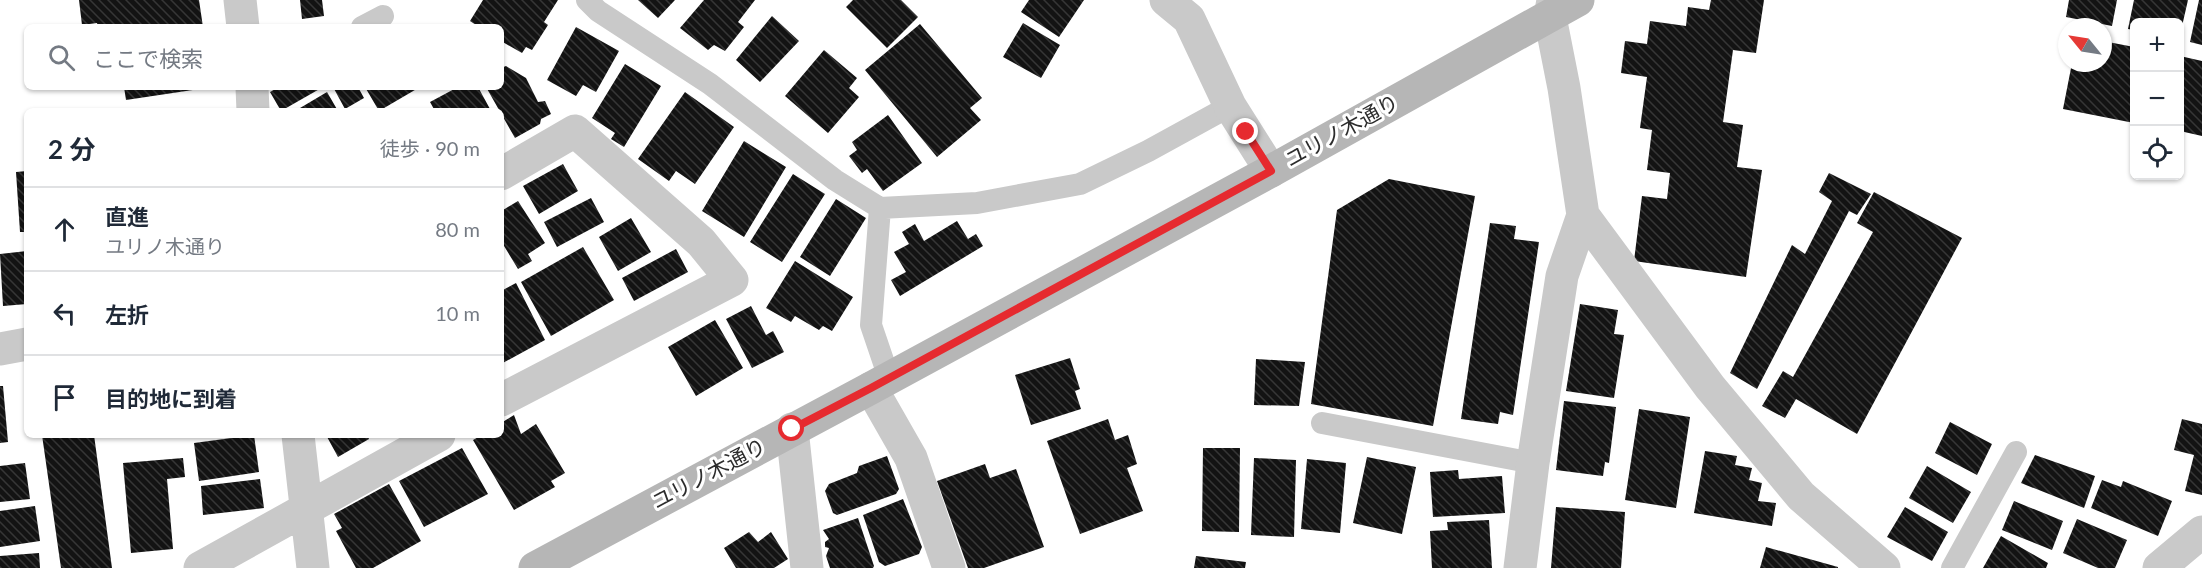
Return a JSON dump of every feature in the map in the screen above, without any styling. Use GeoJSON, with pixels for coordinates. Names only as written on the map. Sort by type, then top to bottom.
{"type":"FeatureCollection","features":[{"type":"Feature","properties":{"kind":"street"},"geometry":{"type":"LineString","coordinates":[[240,0],[243,24]]}},
{"type":"Feature","properties":{"kind":"street"},"geometry":{"type":"LineString","coordinates":[[1166,0],[1189,19],[1230,106],[1271,171]]}},
{"type":"Feature","properties":{"kind":"street","name":"ユリノ木通り"},"geometry":{"type":"LineString","coordinates":[[535,568],[1271,171],[1551,8],[1578,0]]}},
{"type":"Feature","properties":{"kind":"street"},"geometry":{"type":"LineString","coordinates":[[1551,8],[1583,216],[1710,387],[1801,496],[1884,568]]}},
{"type":"Feature","properties":{"kind":"street"},"geometry":{"type":"LineString","coordinates":[[252,90],[253,108]]}},
{"type":"Feature","properties":{"kind":"street"},"geometry":{"type":"LineString","coordinates":[[504,172],[575,131],[701,242],[732,280],[504,398]]}},
{"type":"Feature","properties":{"kind":"street"},"geometry":{"type":"LineString","coordinates":[[1520,568],[1533,463],[1562,276],[1583,216]]}},
{"type":"Feature","properties":{"kind":"street"},"geometry":{"type":"LineString","coordinates":[[0,349],[24,345]]}},
{"type":"Feature","properties":{"kind":"street"},"geometry":{"type":"LineString","coordinates":[[880,383],[911,458],[949,568]]}},
{"type":"Feature","properties":{"kind":"street"},"geometry":{"type":"LineString","coordinates":[[792,429],[807,568]]}},
{"type":"Feature","properties":{"kind":"street"},"geometry":{"type":"LineString","coordinates":[[298,438],[313,568]]}},
{"type":"Feature","properties":{"kind":"street"},"geometry":{"type":"LineString","coordinates":[[200,568],[435,438]]}},
{"type":"Feature","properties":{"kind":"street"},"geometry":{"type":"LineString","coordinates":[[2159,568],[2202,532]]}},
{"type":"Feature","properties":{"kind":"lane"},"geometry":{"type":"LineString","coordinates":[[587,0],[598,11],[710,84],[835,180],[880,208],[977,203],[1080,184],[1148,152],[1230,106]]}},
{"type":"Feature","properties":{"kind":"lane"},"geometry":{"type":"LineString","coordinates":[[368,24],[383,16]]}},
{"type":"Feature","properties":{"kind":"lane"},"geometry":{"type":"LineString","coordinates":[[880,208],[871,325],[880,383]]}},
{"type":"Feature","properties":{"kind":"lane"},"geometry":{"type":"LineString","coordinates":[[1322,423],[1533,463]]}},
{"type":"Feature","properties":{"kind":"lane"},"geometry":{"type":"LineString","coordinates":[[1952,568],[2016,452]]}},
{"type":"Feature","properties":{"kind":"building"},"geometry":{"type":"Polygon","coordinates":[[[79,0],[199,0],[203,24],[97,23],[82,24],[79,0]]]}},
{"type":"Feature","properties":{"kind":"building"},"geometry":{"type":"Polygon","coordinates":[[[300,0],[322,0],[324,16],[302,19],[300,0]]]}},
{"type":"Feature","properties":{"kind":"building"},"geometry":{"type":"Polygon","coordinates":[[[483,0],[558,0],[544,22],[548,25],[532,50],[526,47],[522,53],[504,43],[504,24],[474,24],[470,21],[483,0]]]}},
{"type":"Feature","properties":{"kind":"building"},"geometry":{"type":"Polygon","coordinates":[[[638,0],[675,0],[658,18],[638,0]]]}},
{"type":"Feature","properties":{"kind":"building"},"geometry":{"type":"Polygon","coordinates":[[[704,0],[755,0],[738,22],[744,27],[725,51],[714,45],[708,50],[680,28],[704,0]]]}},
{"type":"Feature","properties":{"kind":"building"},"geometry":{"type":"Polygon","coordinates":[[[853,0],[901,0],[918,17],[887,48],[846,7],[853,0]]]}},
{"type":"Feature","properties":{"kind":"building"},"geometry":{"type":"Polygon","coordinates":[[[1029,0],[1084,0],[1059,37],[1021,12],[1029,0]]]}},
{"type":"Feature","properties":{"kind":"building"},"geometry":{"type":"Polygon","coordinates":[[[1711,0],[1764,0],[1756,53],[1733,50],[1723,122],[1743,125],[1737,167],[1762,170],[1746,277],[1634,261],[1642,196],[1667,199],[1670,173],[1647,170],[1652,130],[1640,128],[1647,77],[1621,73],[1625,41],[1647,44],[1650,21],[1686,26],[1688,7],[1709,10],[1711,0]]]}},
{"type":"Feature","properties":{"kind":"building"},"geometry":{"type":"Polygon","coordinates":[[[2069,0],[2117,0],[2112,26],[2112,18],[2066,17],[2069,0]]]}},
{"type":"Feature","properties":{"kind":"building"},"geometry":{"type":"Polygon","coordinates":[[[2134,0],[2188,0],[2184,18],[2130,18],[2134,0]]]}},
{"type":"Feature","properties":{"kind":"building"},"geometry":{"type":"Polygon","coordinates":[[[2199,0],[2202,0],[2202,45],[2190,42],[2199,0]]]}},
{"type":"Feature","properties":{"kind":"building"},"geometry":{"type":"Polygon","coordinates":[[[772,16],[799,41],[760,82],[736,60],[772,16]]]}},
{"type":"Feature","properties":{"kind":"building"},"geometry":{"type":"Polygon","coordinates":[[[1023,23],[1060,45],[1041,78],[1003,57],[1023,23]]]}},
{"type":"Feature","properties":{"kind":"building"},"geometry":{"type":"Polygon","coordinates":[[[920,24],[982,98],[970,108],[981,120],[937,157],[865,70],[920,24]]]}},
{"type":"Feature","properties":{"kind":"building"},"geometry":{"type":"Polygon","coordinates":[[[576,27],[619,51],[596,92],[583,85],[576,96],[547,80],[576,27]]]}},
{"type":"Feature","properties":{"kind":"building"},"geometry":{"type":"Polygon","coordinates":[[[2112,43],[2130,46],[2130,122],[2063,109],[2070,72],[2112,72],[2112,43]]]}},
{"type":"Feature","properties":{"kind":"building"},"geometry":{"type":"Polygon","coordinates":[[[824,50],[857,78],[849,88],[859,97],[828,133],[785,96],[824,50]]]}},
{"type":"Feature","properties":{"kind":"building"},"geometry":{"type":"Polygon","coordinates":[[[2184,57],[2202,61],[2202,136],[2184,132],[2184,57]]]}},
{"type":"Feature","properties":{"kind":"building"},"geometry":{"type":"Polygon","coordinates":[[[625,64],[661,86],[624,147],[611,139],[615,133],[592,118],[625,64]]]}},
{"type":"Feature","properties":{"kind":"building"},"geometry":{"type":"Polygon","coordinates":[[[504,67],[526,78],[538,102],[545,101],[551,114],[541,119],[540,124],[515,138],[504,119],[504,108],[498,108],[488,90],[504,90],[504,67]]]}},
{"type":"Feature","properties":{"kind":"building"},"geometry":{"type":"Polygon","coordinates":[[[124,90],[193,90],[126,100],[124,90]]]}},
{"type":"Feature","properties":{"kind":"building"},"geometry":{"type":"Polygon","coordinates":[[[274,90],[318,90],[286,108],[279,108],[270,92],[274,90]]]}},
{"type":"Feature","properties":{"kind":"building"},"geometry":{"type":"Polygon","coordinates":[[[335,90],[360,90],[364,98],[344,108],[335,90]]]}},
{"type":"Feature","properties":{"kind":"building"},"geometry":{"type":"Polygon","coordinates":[[[367,90],[415,90],[384,108],[377,108],[367,90]]]}},
{"type":"Feature","properties":{"kind":"building"},"geometry":{"type":"Polygon","coordinates":[[[452,90],[480,90],[489,108],[433,108],[430,102],[452,90]]]}},
{"type":"Feature","properties":{"kind":"building"},"geometry":{"type":"Polygon","coordinates":[[[327,92],[336,108],[300,108],[327,92]]]}},
{"type":"Feature","properties":{"kind":"building"},"geometry":{"type":"Polygon","coordinates":[[[685,92],[734,127],[695,184],[676,171],[669,181],[638,159],[685,92]]]}},
{"type":"Feature","properties":{"kind":"building"},"geometry":{"type":"Polygon","coordinates":[[[888,115],[922,163],[883,191],[867,169],[862,173],[849,156],[857,150],[852,142],[888,115]]]}},
{"type":"Feature","properties":{"kind":"building"},"geometry":{"type":"Polygon","coordinates":[[[744,141],[786,167],[744,237],[702,211],[744,141]]]}},
{"type":"Feature","properties":{"kind":"building"},"geometry":{"type":"Polygon","coordinates":[[[563,164],[578,191],[539,214],[523,186],[563,164]]]}},
{"type":"Feature","properties":{"kind":"building"},"geometry":{"type":"Polygon","coordinates":[[[24,171],[24,232],[20,232],[16,172],[24,171]]]}},
{"type":"Feature","properties":{"kind":"building"},"geometry":{"type":"Polygon","coordinates":[[[1829,173],[1871,194],[1857,215],[1849,211],[1757,389],[1730,373],[1792,245],[1805,254],[1832,201],[1819,192],[1829,173]]]}},
{"type":"Feature","properties":{"kind":"building"},"geometry":{"type":"Polygon","coordinates":[[[793,174],[825,194],[782,262],[750,242],[793,174]]]}},
{"type":"Feature","properties":{"kind":"building"},"geometry":{"type":"Polygon","coordinates":[[[1389,179],[1475,196],[1433,426],[1311,404],[1337,210],[1389,179]]]}},
{"type":"Feature","properties":{"kind":"building"},"geometry":{"type":"Polygon","coordinates":[[[1874,192],[1962,238],[1857,434],[1796,399],[1785,418],[1762,406],[1783,371],[1793,377],[1873,232],[1857,223],[1874,192]]]}},
{"type":"Feature","properties":{"kind":"building"},"geometry":{"type":"Polygon","coordinates":[[[591,198],[604,222],[557,247],[544,222],[591,198]]]}},
{"type":"Feature","properties":{"kind":"building"},"geometry":{"type":"Polygon","coordinates":[[[836,199],[866,218],[830,276],[800,257],[836,199]]]}},
{"type":"Feature","properties":{"kind":"building"},"geometry":{"type":"Polygon","coordinates":[[[518,201],[545,243],[528,254],[532,261],[518,269],[504,246],[504,209],[518,201]]]}},
{"type":"Feature","properties":{"kind":"building"},"geometry":{"type":"Polygon","coordinates":[[[631,218],[651,252],[618,271],[599,237],[631,218]]]}},
{"type":"Feature","properties":{"kind":"building"},"geometry":{"type":"Polygon","coordinates":[[[957,221],[968,239],[976,234],[983,246],[900,296],[891,280],[906,272],[894,252],[909,244],[902,232],[915,224],[924,241],[957,221]]]}},
{"type":"Feature","properties":{"kind":"building"},"geometry":{"type":"Polygon","coordinates":[[[1490,223],[1516,226],[1514,239],[1539,242],[1513,415],[1500,412],[1498,424],[1461,419],[1490,223]]]}},
{"type":"Feature","properties":{"kind":"building"},"geometry":{"type":"Polygon","coordinates":[[[583,247],[614,300],[551,336],[521,282],[583,247]]]}},
{"type":"Feature","properties":{"kind":"building"},"geometry":{"type":"Polygon","coordinates":[[[676,249],[688,272],[634,301],[622,278],[676,249]]]}},
{"type":"Feature","properties":{"kind":"building"},"geometry":{"type":"Polygon","coordinates":[[[24,251],[24,304],[3,306],[0,254],[24,251]]]}},
{"type":"Feature","properties":{"kind":"building"},"geometry":{"type":"Polygon","coordinates":[[[795,261],[853,297],[832,331],[823,326],[819,330],[795,316],[791,322],[766,308],[795,261]]]}},
{"type":"Feature","properties":{"kind":"building"},"geometry":{"type":"Polygon","coordinates":[[[516,283],[545,340],[504,362],[504,289],[516,283]]]}},
{"type":"Feature","properties":{"kind":"building"},"geometry":{"type":"Polygon","coordinates":[[[1580,304],[1618,310],[1614,334],[1624,335],[1614,398],[1566,391],[1580,304]]]}},
{"type":"Feature","properties":{"kind":"building"},"geometry":{"type":"Polygon","coordinates":[[[751,306],[766,335],[773,331],[784,352],[752,368],[726,319],[751,306]]]}},
{"type":"Feature","properties":{"kind":"building"},"geometry":{"type":"Polygon","coordinates":[[[715,320],[743,368],[696,396],[668,347],[715,320]]]}},
{"type":"Feature","properties":{"kind":"building"},"geometry":{"type":"Polygon","coordinates":[[[1070,358],[1080,389],[1075,391],[1081,409],[1031,425],[1015,375],[1070,358]]]}},
{"type":"Feature","properties":{"kind":"building"},"geometry":{"type":"Polygon","coordinates":[[[1256,359],[1305,362],[1299,406],[1254,405],[1256,359]]]}},
{"type":"Feature","properties":{"kind":"building"},"geometry":{"type":"Polygon","coordinates":[[[0,386],[3,386],[8,442],[0,443],[0,386]]]}},
{"type":"Feature","properties":{"kind":"building"},"geometry":{"type":"Polygon","coordinates":[[[1564,401],[1616,407],[1609,463],[1605,462],[1603,476],[1556,470],[1564,401]]]}},
{"type":"Feature","properties":{"kind":"building"},"geometry":{"type":"Polygon","coordinates":[[[1639,409],[1690,417],[1676,508],[1625,500],[1639,409]]]}},
{"type":"Feature","properties":{"kind":"building"},"geometry":{"type":"Polygon","coordinates":[[[514,415],[521,434],[536,424],[565,473],[551,481],[555,487],[514,510],[473,440],[504,438],[504,421],[514,415]]]}},
{"type":"Feature","properties":{"kind":"building"},"geometry":{"type":"Polygon","coordinates":[[[1108,419],[1115,440],[1128,435],[1137,464],[1127,468],[1143,511],[1080,534],[1047,441],[1108,419]]]}},
{"type":"Feature","properties":{"kind":"building"},"geometry":{"type":"Polygon","coordinates":[[[2182,419],[2202,424],[2202,495],[2185,491],[2194,455],[2174,450],[2182,419]]]}},
{"type":"Feature","properties":{"kind":"building"},"geometry":{"type":"Polygon","coordinates":[[[1950,422],[1992,444],[1977,475],[1935,453],[1950,422]]]}},
{"type":"Feature","properties":{"kind":"building"},"geometry":{"type":"Polygon","coordinates":[[[42,438],[94,438],[112,568],[61,568],[42,438]]]}},
{"type":"Feature","properties":{"kind":"building"},"geometry":{"type":"Polygon","coordinates":[[[232,438],[254,438],[259,472],[199,481],[194,443],[232,438]]]}},
{"type":"Feature","properties":{"kind":"building"},"geometry":{"type":"Polygon","coordinates":[[[328,438],[368,438],[369,439],[338,457],[328,438]]]}},
{"type":"Feature","properties":{"kind":"building"},"geometry":{"type":"Polygon","coordinates":[[[462,448],[488,494],[424,527],[399,481],[462,448]]]}},
{"type":"Feature","properties":{"kind":"building"},"geometry":{"type":"Polygon","coordinates":[[[1203,448],[1240,448],[1239,532],[1202,531],[1203,448]]]}},
{"type":"Feature","properties":{"kind":"building"},"geometry":{"type":"Polygon","coordinates":[[[1705,451],[1737,456],[1735,465],[1752,468],[1749,480],[1762,483],[1758,501],[1776,503],[1772,526],[1694,513],[1705,451]]]}},
{"type":"Feature","properties":{"kind":"building"},"geometry":{"type":"Polygon","coordinates":[[[2035,455],[2095,476],[2084,508],[2021,483],[2035,455]]]}},
{"type":"Feature","properties":{"kind":"building"},"geometry":{"type":"Polygon","coordinates":[[[887,456],[899,489],[896,494],[837,515],[833,513],[825,491],[829,484],[857,473],[859,466],[887,456]]]}},
{"type":"Feature","properties":{"kind":"building"},"geometry":{"type":"Polygon","coordinates":[[[1367,457],[1416,467],[1402,534],[1353,523],[1367,457]]]}},
{"type":"Feature","properties":{"kind":"building"},"geometry":{"type":"Polygon","coordinates":[[[183,458],[185,477],[167,479],[173,549],[131,553],[123,463],[183,458]]]}},
{"type":"Feature","properties":{"kind":"building"},"geometry":{"type":"Polygon","coordinates":[[[1254,458],[1296,460],[1294,537],[1251,535],[1254,458]]]}},
{"type":"Feature","properties":{"kind":"building"},"geometry":{"type":"Polygon","coordinates":[[[1307,459],[1346,463],[1340,533],[1301,529],[1307,459]]]}},
{"type":"Feature","properties":{"kind":"building"},"geometry":{"type":"Polygon","coordinates":[[[25,463],[30,499],[0,502],[0,466],[25,463]]]}},
{"type":"Feature","properties":{"kind":"building"},"geometry":{"type":"Polygon","coordinates":[[[985,464],[990,478],[1016,469],[1044,547],[984,568],[968,568],[937,481],[985,464]]]}},
{"type":"Feature","properties":{"kind":"building"},"geometry":{"type":"Polygon","coordinates":[[[1927,466],[1971,492],[1953,523],[1909,498],[1927,466]]]}},
{"type":"Feature","properties":{"kind":"building"},"geometry":{"type":"Polygon","coordinates":[[[1458,470],[1459,479],[1502,476],[1505,513],[1433,517],[1430,472],[1458,470]]]}},
{"type":"Feature","properties":{"kind":"building"},"geometry":{"type":"Polygon","coordinates":[[[260,479],[264,508],[203,515],[201,486],[260,479]]]}},
{"type":"Feature","properties":{"kind":"building"},"geometry":{"type":"Polygon","coordinates":[[[2102,480],[2121,487],[2123,481],[2172,501],[2158,536],[2091,508],[2102,480]]]}},
{"type":"Feature","properties":{"kind":"building"},"geometry":{"type":"Polygon","coordinates":[[[389,484],[421,541],[373,568],[356,568],[336,531],[342,528],[334,514],[389,484]]]}},
{"type":"Feature","properties":{"kind":"building"},"geometry":{"type":"Polygon","coordinates":[[[903,499],[922,547],[919,554],[885,566],[879,562],[863,515],[903,499]]]}},
{"type":"Feature","properties":{"kind":"building"},"geometry":{"type":"Polygon","coordinates":[[[2014,501],[2063,521],[2052,550],[2002,530],[2014,501]]]}},
{"type":"Feature","properties":{"kind":"building"},"geometry":{"type":"Polygon","coordinates":[[[35,506],[40,541],[0,547],[0,511],[35,506]]]}},
{"type":"Feature","properties":{"kind":"building"},"geometry":{"type":"Polygon","coordinates":[[[1556,507],[1625,512],[1621,568],[1551,568],[1556,507]]]}},
{"type":"Feature","properties":{"kind":"building"},"geometry":{"type":"Polygon","coordinates":[[[1905,507],[1948,532],[1932,561],[1887,537],[1905,507]]]}},
{"type":"Feature","properties":{"kind":"building"},"geometry":{"type":"Polygon","coordinates":[[[858,518],[873,568],[830,568],[826,556],[829,548],[825,547],[825,542],[829,539],[823,530],[858,518]]]}},
{"type":"Feature","properties":{"kind":"building"},"geometry":{"type":"Polygon","coordinates":[[[2077,519],[2127,540],[2115,568],[2098,568],[2063,553],[2077,519]]]}},
{"type":"Feature","properties":{"kind":"building"},"geometry":{"type":"Polygon","coordinates":[[[1489,520],[1492,568],[1432,568],[1430,531],[1448,530],[1447,522],[1489,520]]]}},
{"type":"Feature","properties":{"kind":"building"},"geometry":{"type":"Polygon","coordinates":[[[749,532],[758,542],[771,532],[788,559],[774,568],[736,568],[724,548],[749,532]]]}},
{"type":"Feature","properties":{"kind":"building"},"geometry":{"type":"Polygon","coordinates":[[[2001,536],[2048,563],[2046,568],[1983,568],[2001,536]]]}},
{"type":"Feature","properties":{"kind":"building"},"geometry":{"type":"Polygon","coordinates":[[[1766,547],[1838,567],[1838,568],[1760,568],[1766,547]]]}},
{"type":"Feature","properties":{"kind":"building"},"geometry":{"type":"Polygon","coordinates":[[[39,553],[40,568],[0,568],[0,556],[39,553]]]}},
{"type":"Feature","properties":{"kind":"building"},"geometry":{"type":"Polygon","coordinates":[[[1196,556],[1246,562],[1245,568],[1194,568],[1196,556]]]}},
{"type":"Feature","properties":{"kind":"route"},"geometry":{"type":"LineString","coordinates":[[792,429],[1271,171],[1246,132]]}}]}
